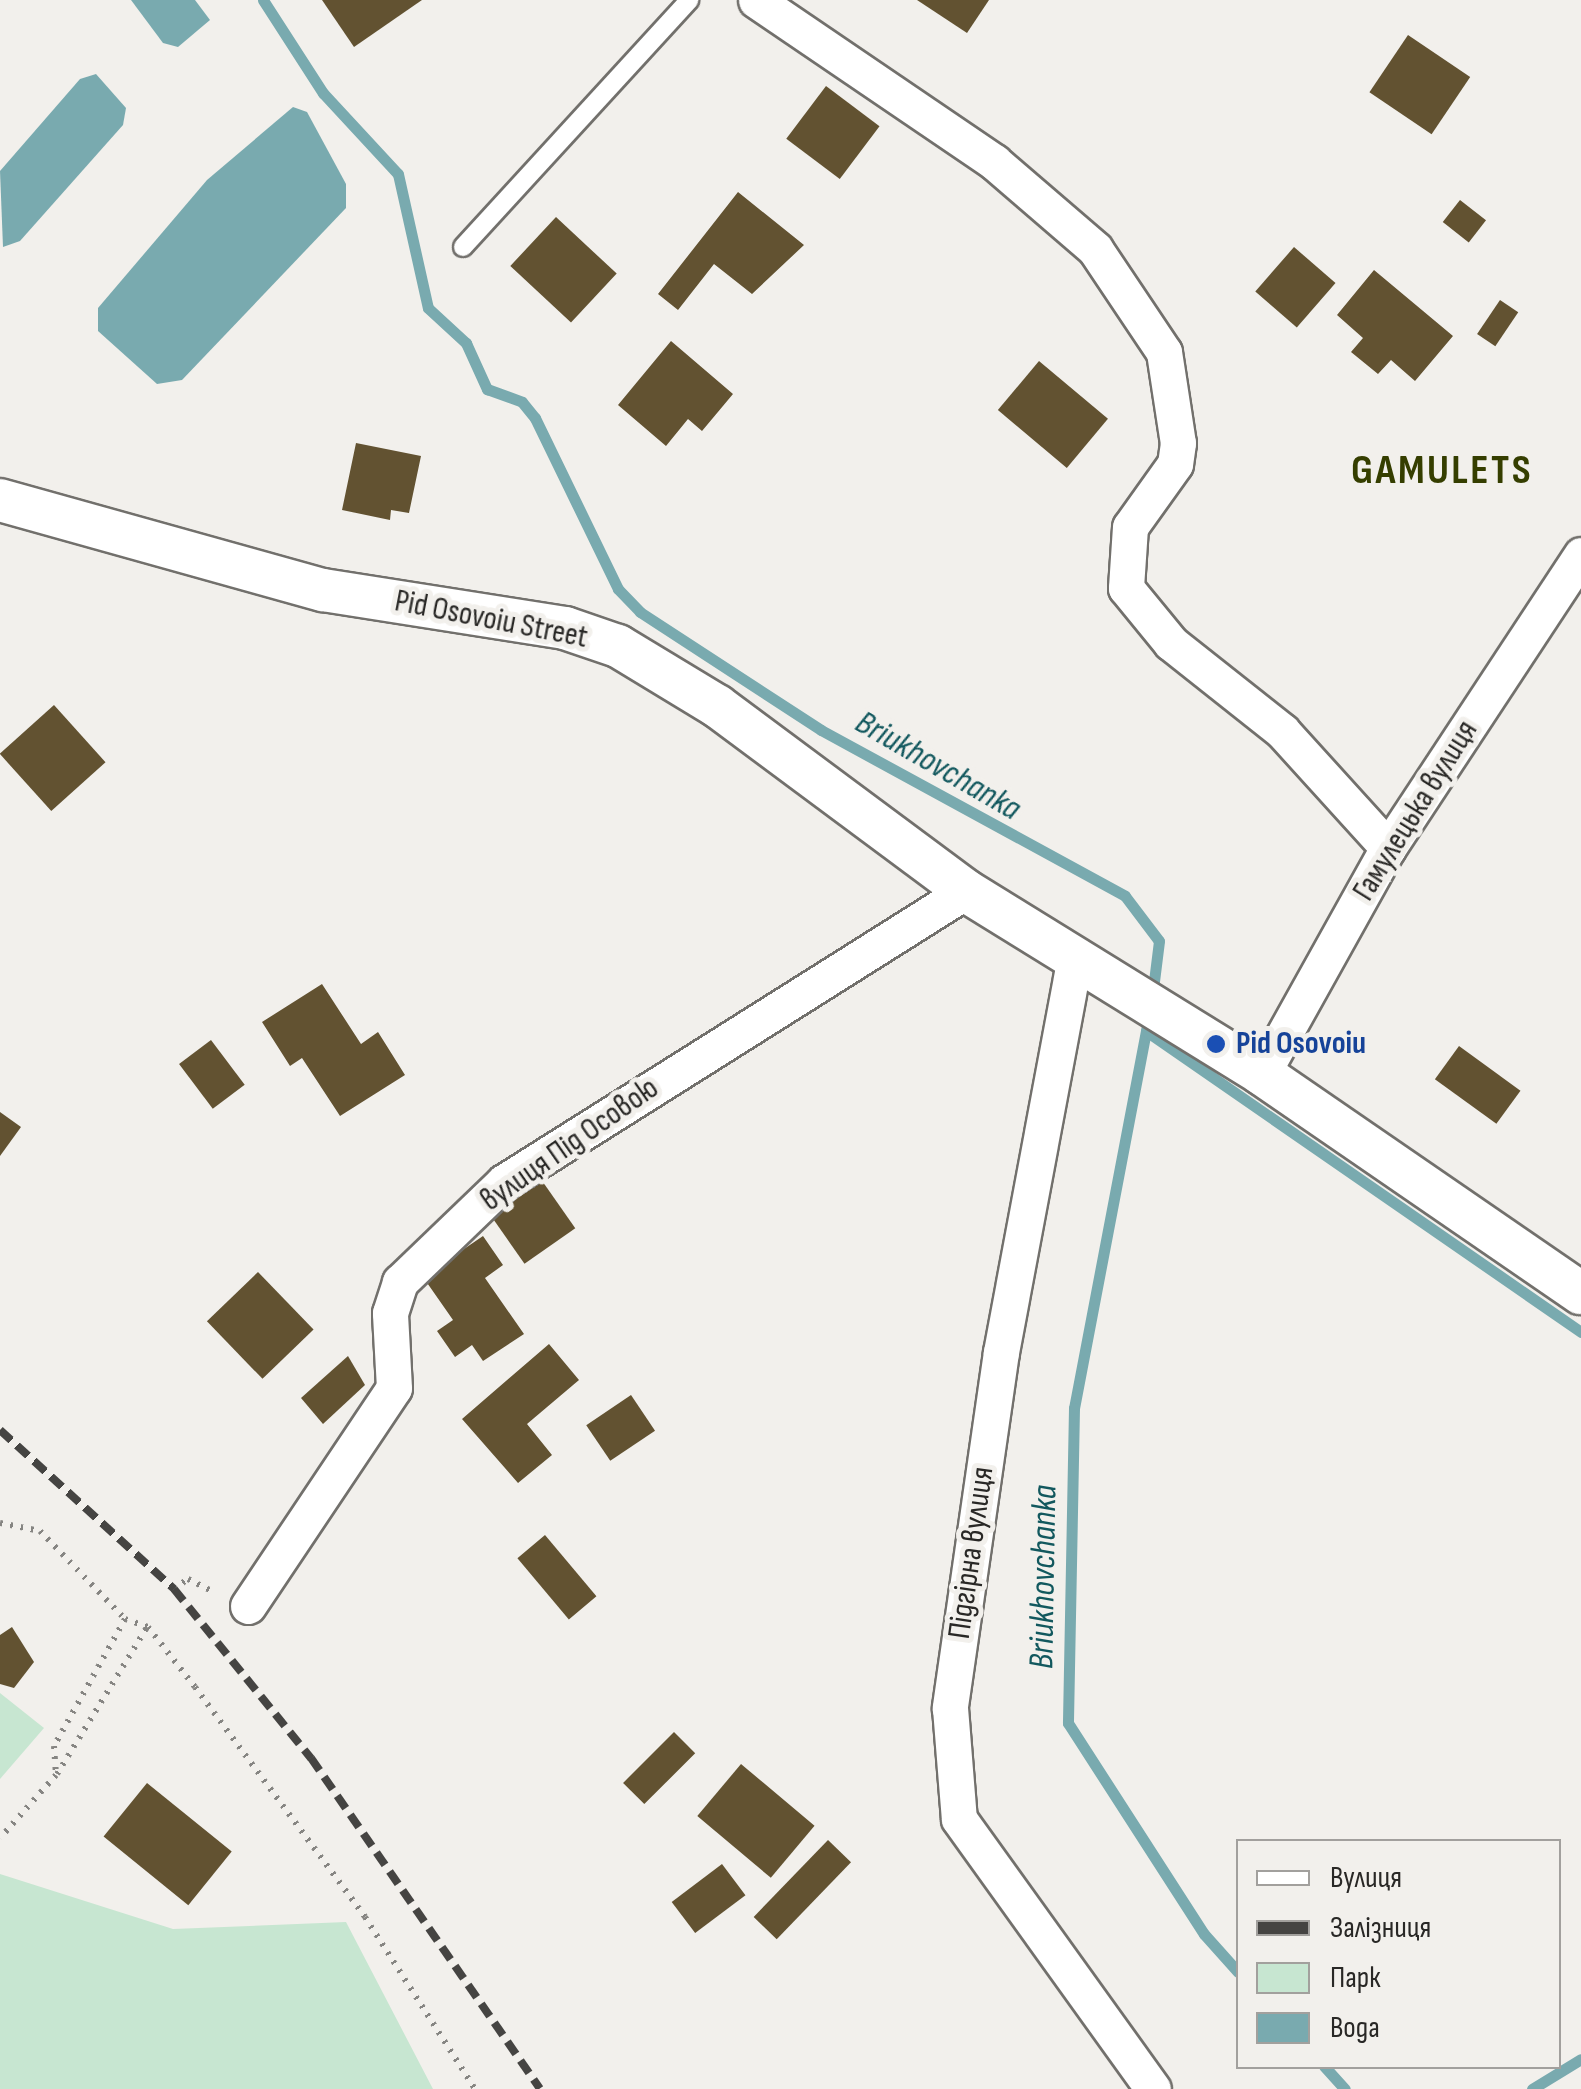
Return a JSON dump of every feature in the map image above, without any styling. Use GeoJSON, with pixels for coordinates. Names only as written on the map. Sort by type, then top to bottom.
{"type":"FeatureCollection","features":[{"type":"Feature","properties":{"kind":"street"},"geometry":{"type":"LineString","coordinates":[[756,0],[994,162],[1095,249],[1164,352],[1178,443],[1175,464],[1130,527],[1126,588],[1172,643],[1282,731],[1388,848]]}},
{"type":"Feature","properties":{"kind":"street","name":"Pid Osovoiu Street"},"geometry":{"type":"LineString","coordinates":[[0,500],[323,590],[565,628],[618,646],[717,706],[966,892],[1113,986],[1262,1074]]}},
{"type":"Feature","properties":{"kind":"street","name":"Гамулецька вулиця"},"geometry":{"type":"LineString","coordinates":[[1262,1074],[1388,848],[1581,555]]}},
{"type":"Feature","properties":{"kind":"street","name":"вулиця Під Осовою"},"geometry":{"type":"LineString","coordinates":[[248,1606],[394,1388],[390,1313],[400,1282],[504,1182],[966,892]]}},
{"type":"Feature","properties":{"kind":"street","name":"Підгірна вулиця"},"geometry":{"type":"LineString","coordinates":[[1074,962],[1001,1352],[950,1708],[960,1818],[1153,2089]]}},
{"type":"Feature","properties":{"kind":"street"},"geometry":{"type":"LineString","coordinates":[[1262,1074],[1581,1293]]}},
{"type":"Feature","properties":{"kind":"lane"},"geometry":{"type":"LineString","coordinates":[[463,247],[689,0]]}},
{"type":"Feature","properties":{"kind":"path"},"geometry":{"type":"LineString","coordinates":[[0,1522],[40,1531],[125,1620],[148,1626],[365,1916],[475,2089]]}},
{"type":"Feature","properties":{"kind":"path"},"geometry":{"type":"LineString","coordinates":[[174,1589],[188,1578],[248,1606]]}},
{"type":"Feature","properties":{"kind":"path"},"geometry":{"type":"LineString","coordinates":[[56,1775],[54,1746],[125,1620]]}},
{"type":"Feature","properties":{"kind":"path"},"geometry":{"type":"LineString","coordinates":[[0,1838],[56,1775],[148,1626]]}},
{"type":"Feature","properties":{"kind":"green space"},"geometry":{"type":"Polygon","coordinates":[[[0,1693],[44,1728],[0,1779],[0,1693]]]}},
{"type":"Feature","properties":{"kind":"green space"},"geometry":{"type":"Polygon","coordinates":[[[0,1874],[173,1929],[346,1922],[433,2089],[0,2089],[0,1874]]]}},
{"type":"Feature","properties":{"kind":"water"},"geometry":{"type":"Polygon","coordinates":[[[131,0],[195,0],[210,20],[178,47],[163,43],[131,0]]]}},
{"type":"Feature","properties":{"kind":"water"},"geometry":{"type":"Polygon","coordinates":[[[96,74],[126,108],[123,125],[20,241],[3,247],[0,171],[80,79],[96,74]]]}},
{"type":"Feature","properties":{"kind":"water"},"geometry":{"type":"Polygon","coordinates":[[[293,107],[307,112],[346,184],[346,208],[182,380],[157,384],[98,331],[98,308],[207,180],[293,107]]]}},
{"type":"Feature","properties":{"kind":"building"},"geometry":{"type":"Polygon","coordinates":[[[322,0],[422,0],[354,47],[322,0]]]}},
{"type":"Feature","properties":{"kind":"building"},"geometry":{"type":"Polygon","coordinates":[[[917,0],[989,0],[967,33],[917,0]]]}},
{"type":"Feature","properties":{"kind":"building"},"geometry":{"type":"Polygon","coordinates":[[[1408,35],[1470,77],[1432,134],[1369,92],[1408,35]]]}},
{"type":"Feature","properties":{"kind":"building"},"geometry":{"type":"Polygon","coordinates":[[[826,86],[880,126],[840,179],[786,139],[826,86]]]}},
{"type":"Feature","properties":{"kind":"building"},"geometry":{"type":"Polygon","coordinates":[[[738,192],[804,245],[752,294],[714,264],[678,310],[658,294],[738,192]]]}},
{"type":"Feature","properties":{"kind":"building"},"geometry":{"type":"Polygon","coordinates":[[[1460,200],[1486,220],[1469,242],[1443,222],[1460,200]]]}},
{"type":"Feature","properties":{"kind":"building"},"geometry":{"type":"Polygon","coordinates":[[[556,217],[617,274],[571,323],[510,266],[556,217]]]}},
{"type":"Feature","properties":{"kind":"building"},"geometry":{"type":"Polygon","coordinates":[[[1294,247],[1336,283],[1297,328],[1255,292],[1294,247]]]}},
{"type":"Feature","properties":{"kind":"building"},"geometry":{"type":"Polygon","coordinates":[[[1374,270],[1453,336],[1415,381],[1391,360],[1378,374],[1351,352],[1363,338],[1337,315],[1374,270]]]}},
{"type":"Feature","properties":{"kind":"building"},"geometry":{"type":"Polygon","coordinates":[[[1500,300],[1518,312],[1495,346],[1477,334],[1500,300]]]}},
{"type":"Feature","properties":{"kind":"building"},"geometry":{"type":"Polygon","coordinates":[[[671,341],[733,394],[702,431],[688,419],[666,446],[618,405],[671,341]]]}},
{"type":"Feature","properties":{"kind":"building"},"geometry":{"type":"Polygon","coordinates":[[[1039,361],[1108,419],[1067,468],[998,410],[1039,361]]]}},
{"type":"Feature","properties":{"kind":"building"},"geometry":{"type":"Polygon","coordinates":[[[356,443],[421,456],[409,513],[391,510],[390,520],[342,510],[356,443]]]}},
{"type":"Feature","properties":{"kind":"building"},"geometry":{"type":"Polygon","coordinates":[[[54,705],[106,762],[51,811],[0,754],[54,705]]]}},
{"type":"Feature","properties":{"kind":"building"},"geometry":{"type":"Polygon","coordinates":[[[322,984],[361,1044],[378,1032],[405,1075],[340,1116],[302,1058],[290,1066],[262,1022],[322,984]]]}},
{"type":"Feature","properties":{"kind":"building"},"geometry":{"type":"Polygon","coordinates":[[[211,1040],[245,1085],[213,1109],[179,1064],[211,1040]]]}},
{"type":"Feature","properties":{"kind":"building"},"geometry":{"type":"Polygon","coordinates":[[[1459,1046],[1520,1091],[1496,1124],[1435,1079],[1459,1046]]]}},
{"type":"Feature","properties":{"kind":"building"},"geometry":{"type":"Polygon","coordinates":[[[0,1112],[21,1127],[0,1156],[0,1112]]]}},
{"type":"Feature","properties":{"kind":"building"},"geometry":{"type":"Polygon","coordinates":[[[538,1175],[575,1228],[524,1264],[487,1211],[538,1175]]]}},
{"type":"Feature","properties":{"kind":"building"},"geometry":{"type":"Polygon","coordinates":[[[483,1236],[503,1265],[485,1278],[524,1334],[483,1361],[472,1345],[455,1357],[437,1331],[453,1320],[423,1277],[483,1236]]]}},
{"type":"Feature","properties":{"kind":"building"},"geometry":{"type":"Polygon","coordinates":[[[258,1272],[314,1330],[262,1379],[207,1321],[258,1272]]]}},
{"type":"Feature","properties":{"kind":"building"},"geometry":{"type":"Polygon","coordinates":[[[549,1344],[579,1380],[527,1424],[552,1455],[518,1483],[462,1419],[549,1344]]]}},
{"type":"Feature","properties":{"kind":"building"},"geometry":{"type":"Polygon","coordinates":[[[348,1356],[365,1385],[323,1424],[301,1398],[348,1356]]]}},
{"type":"Feature","properties":{"kind":"building"},"geometry":{"type":"Polygon","coordinates":[[[631,1395],[655,1431],[610,1461],[586,1425],[631,1395]]]}},
{"type":"Feature","properties":{"kind":"building"},"geometry":{"type":"Polygon","coordinates":[[[545,1535],[596,1596],[569,1619],[517,1558],[545,1535]]]}},
{"type":"Feature","properties":{"kind":"building"},"geometry":{"type":"Polygon","coordinates":[[[12,1627],[34,1662],[14,1688],[0,1684],[0,1635],[12,1627]]]}},
{"type":"Feature","properties":{"kind":"building"},"geometry":{"type":"Polygon","coordinates":[[[674,1732],[695,1753],[644,1804],[623,1783],[674,1732]]]}},
{"type":"Feature","properties":{"kind":"building"},"geometry":{"type":"Polygon","coordinates":[[[741,1764],[815,1826],[771,1878],[697,1816],[741,1764]]]}},
{"type":"Feature","properties":{"kind":"building"},"geometry":{"type":"Polygon","coordinates":[[[147,1783],[232,1852],[188,1905],[104,1837],[147,1783]]]}},
{"type":"Feature","properties":{"kind":"building"},"geometry":{"type":"Polygon","coordinates":[[[828,1840],[851,1862],[777,1939],[754,1917],[828,1840]]]}},
{"type":"Feature","properties":{"kind":"building"},"geometry":{"type":"Polygon","coordinates":[[[722,1864],[745,1895],[695,1933],[672,1902],[722,1864]]]}},
{"type":"Feature","properties":{"kind":"waterway"},"geometry":{"type":"LineString","coordinates":[[263,0],[323,93],[398,174],[428,308],[466,343],[487,389],[522,402],[535,418],[618,589],[640,612],[821,730],[1125,896],[1159,941],[1152,997]]}},
{"type":"Feature","properties":{"kind":"waterway","name":"Briukhovchanka"},"geometry":{"type":"LineString","coordinates":[[1149,1015],[1074,1408],[1068,1723],[1204,1934],[1236,1970]]}},
{"type":"Feature","properties":{"kind":"waterway"},"geometry":{"type":"LineString","coordinates":[[1146,1031],[1581,1332]]}},
{"type":"Feature","properties":{"kind":"waterway"},"geometry":{"type":"LineString","coordinates":[[1532,2089],[1581,2059]]}},
{"type":"Feature","properties":{"kind":"waterway"},"geometry":{"type":"LineString","coordinates":[[1327,2069],[1345,2089]]}},
{"type":"Feature","properties":{"kind":"railway"},"geometry":{"type":"LineString","coordinates":[[0,1430],[174,1589],[311,1758],[540,2089]]}},
{"type":"Feature","properties":{"kind":"place","name":"Pid Osovoiu"},"geometry":{"type":"Point","coordinates":[1216,1044]}},
{"type":"Feature","properties":{"kind":"district","name":"GAMULETS"},"geometry":{"type":"Point","coordinates":[1442,471]}}]}
